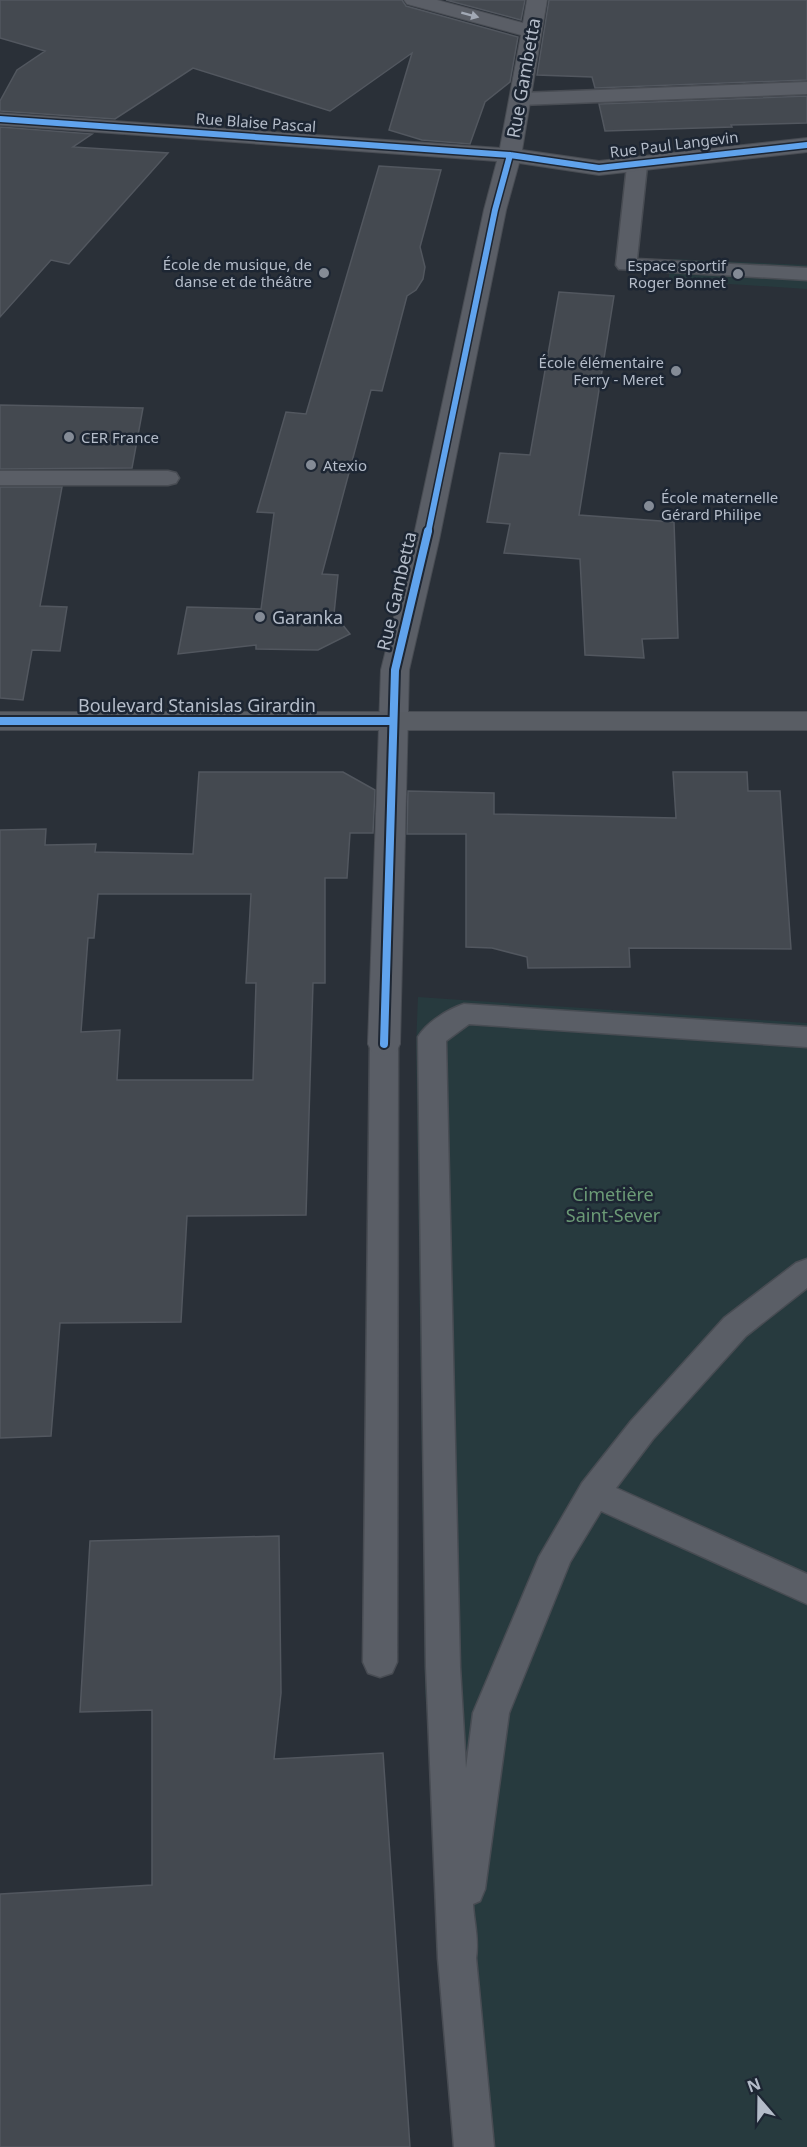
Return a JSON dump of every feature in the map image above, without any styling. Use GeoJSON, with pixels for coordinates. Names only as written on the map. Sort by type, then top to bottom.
{"type":"FeatureCollection","features":[{"type":"Feature","properties":{"kind":"main road","name":"Boulevard Stanislas Girardin"},"geometry":{"type":"LineString","coordinates":[[0,722],[807,721]]}},
{"type":"Feature","properties":{"kind":"street"},"geometry":{"type":"LineString","coordinates":[[414,0],[532,32]]}},
{"type":"Feature","properties":{"kind":"street","name":"Rue Gambetta"},"geometry":{"type":"LineString","coordinates":[[384,1044],[395,670],[426,540],[495,210],[510,154],[537,0]]}},
{"type":"Feature","properties":{"kind":"street","name":"Rue Blaise Pascal"},"geometry":{"type":"LineString","coordinates":[[0,119],[510,154]]}},
{"type":"Feature","properties":{"kind":"street","name":"Rue Paul Langevin"},"geometry":{"type":"LineString","coordinates":[[510,154],[599,168],[638,166],[765,148],[807,145]]}},
{"type":"Feature","properties":{"kind":"lane"},"geometry":{"type":"LineString","coordinates":[[520,99],[807,88]]}},
{"type":"Feature","properties":{"kind":"lane"},"geometry":{"type":"LineString","coordinates":[[638,166],[626,265],[807,274]]}},
{"type":"Feature","properties":{"kind":"lane"},"geometry":{"type":"LineString","coordinates":[[0,478],[168,478]]}},
{"type":"Feature","properties":{"kind":"lane"},"geometry":{"type":"LineString","coordinates":[[474,2147],[457,1958],[443,1667],[432,1037],[464,1014],[807,1037]]}},
{"type":"Feature","properties":{"kind":"lane"},"geometry":{"type":"LineString","coordinates":[[380,1662],[384,1044]]}},
{"type":"Feature","properties":{"kind":"lane"},"geometry":{"type":"LineString","coordinates":[[457,1958],[491,1713],[556,1557],[594,1492],[642,1430],[735,1327],[807,1271]]}},
{"type":"Feature","properties":{"kind":"lane"},"geometry":{"type":"LineString","coordinates":[[594,1492],[807,1590]]}},
{"type":"Feature","properties":{"kind":"green space","name":"Espace sportif Roger Bonnet"},"geometry":{"type":"Polygon","coordinates":[[[673,259],[807,265],[807,289],[669,280],[669,267],[673,259]]]}},
{"type":"Feature","properties":{"kind":"green space","name":"Cimetière Saint-Sever"},"geometry":{"type":"Polygon","coordinates":[[[418,997],[807,1023],[807,2147],[460,2147],[425,1690],[416,1045],[418,997]]]}},
{"type":"Feature","properties":{"kind":"building"},"geometry":{"type":"Polygon","coordinates":[[[0,0],[402,0],[406,6],[518,37],[510,82],[485,102],[470,144],[422,140],[389,130],[412,53],[330,111],[193,68],[115,119],[0,111],[0,101],[17,70],[45,51],[0,38],[0,0]]]}},
{"type":"Feature","properties":{"kind":"building"},"geometry":{"type":"Polygon","coordinates":[[[446,0],[525,0],[521,20],[446,0]]]}},
{"type":"Feature","properties":{"kind":"building"},"geometry":{"type":"Polygon","coordinates":[[[549,0],[807,0],[807,80],[595,88],[592,77],[537,75],[549,0]]]}},
{"type":"Feature","properties":{"kind":"building"},"geometry":{"type":"Polygon","coordinates":[[[807,96],[807,123],[731,125],[732,127],[605,131],[599,104],[807,96]]]}},
{"type":"Feature","properties":{"kind":"building"},"geometry":{"type":"Polygon","coordinates":[[[0,127],[92,134],[73,147],[168,153],[69,264],[51,260],[0,317],[0,127]]]}},
{"type":"Feature","properties":{"kind":"building"},"geometry":{"type":"Polygon","coordinates":[[[379,166],[441,170],[420,247],[425,267],[423,279],[416,290],[407,296],[382,391],[371,390],[322,574],[338,575],[334,614],[350,634],[318,650],[256,649],[256,645],[178,654],[187,607],[261,609],[274,513],[257,512],[286,412],[306,414],[379,166]]]}},
{"type":"Feature","properties":{"kind":"building"},"geometry":{"type":"Polygon","coordinates":[[[559,292],[614,296],[579,515],[674,522],[678,638],[642,639],[644,658],[585,655],[580,559],[504,553],[510,524],[487,522],[500,453],[530,455],[559,292]]]}},
{"type":"Feature","properties":{"kind":"building","name":"CER France"},"geometry":{"type":"Polygon","coordinates":[[[0,405],[143,408],[132,468],[0,469],[0,405]]]}},
{"type":"Feature","properties":{"kind":"building"},"geometry":{"type":"Polygon","coordinates":[[[0,487],[62,487],[40,606],[67,607],[60,651],[32,650],[23,700],[0,698],[0,487]]]}},
{"type":"Feature","properties":{"kind":"building"},"geometry":{"type":"Polygon","coordinates":[[[199,772],[343,772],[375,790],[373,833],[350,833],[347,878],[325,878],[325,983],[313,983],[306,1215],[187,1216],[181,1322],[60,1323],[51,1436],[0,1438],[0,830],[46,829],[45,845],[96,844],[95,852],[193,854],[199,772]],[[98,894],[94,938],[88,938],[81,1032],[120,1030],[117,1080],[253,1080],[256,983],[246,983],[251,894],[98,894]]]}},
{"type":"Feature","properties":{"kind":"building"},"geometry":{"type":"Polygon","coordinates":[[[673,772],[747,772],[748,791],[780,791],[791,949],[629,948],[630,967],[528,968],[527,957],[492,948],[466,947],[466,834],[407,834],[408,791],[494,793],[494,814],[676,818],[673,772]]]}},
{"type":"Feature","properties":{"kind":"building"},"geometry":{"type":"Polygon","coordinates":[[[279,1536],[281,1693],[274,1759],[383,1753],[410,2147],[0,2147],[0,1894],[152,1885],[152,1710],[80,1712],[90,1541],[279,1536]]]}},
{"type":"Feature","properties":{"kind":"cycle path"},"geometry":{"type":"LineString","coordinates":[[0,119],[510,155],[599,168],[807,145]]}},
{"type":"Feature","properties":{"kind":"cycle path"},"geometry":{"type":"LineString","coordinates":[[384,1044],[395,670],[426,540],[495,210],[510,155]]}},
{"type":"Feature","properties":{"kind":"cycle path"},"geometry":{"type":"LineString","coordinates":[[0,721],[393,721]]}},
{"type":"Feature","properties":{"kind":"place","name":"École de musique, de danse et de théâtre"},"geometry":{"type":"Point","coordinates":[324,273]}},
{"type":"Feature","properties":{"kind":"place","name":"Espace sportif Roger Bonnet"},"geometry":{"type":"Point","coordinates":[738,274]}},
{"type":"Feature","properties":{"kind":"place","name":"École élémentaire Ferry - Meret"},"geometry":{"type":"Point","coordinates":[676,371]}},
{"type":"Feature","properties":{"kind":"place","name":"CER France"},"geometry":{"type":"Point","coordinates":[69,437]}},
{"type":"Feature","properties":{"kind":"place","name":"Atexio"},"geometry":{"type":"Point","coordinates":[311,465]}},
{"type":"Feature","properties":{"kind":"place","name":"École maternelle Gérard Philipe"},"geometry":{"type":"Point","coordinates":[649,506]}},
{"type":"Feature","properties":{"kind":"place","name":"Garanka"},"geometry":{"type":"Point","coordinates":[260,617]}}]}
